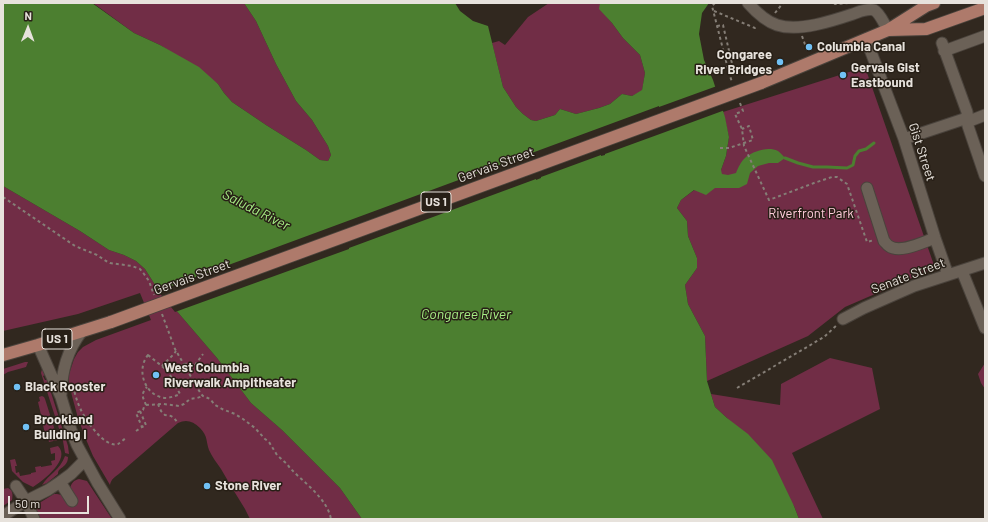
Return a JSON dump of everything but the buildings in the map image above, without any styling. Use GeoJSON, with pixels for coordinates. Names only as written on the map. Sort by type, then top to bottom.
{"type":"FeatureCollection","features":[{"type":"Feature","properties":{"kind":"main road","name":"Gervais Street"},"geometry":{"type":"LineString","coordinates":[[82,331],[111,322],[762,83],[888,30],[926,6],[934,3]]}},
{"type":"Feature","properties":{"kind":"main road","name":"Gervais Street"},"geometry":{"type":"LineString","coordinates":[[888,30],[926,29],[985,8]]}},
{"type":"Feature","properties":{"kind":"main road","name":"US 1"},"geometry":{"type":"LineString","coordinates":[[3,355],[82,331]]}},
{"type":"Feature","properties":{"kind":"street"},"geometry":{"type":"LineString","coordinates":[[748,3],[769,21],[778,25],[793,28],[835,20],[863,10],[874,10],[888,30]]}},
{"type":"Feature","properties":{"kind":"street"},"geometry":{"type":"LineString","coordinates":[[985,36],[943,47],[967,112],[968,126],[985,176]]}},
{"type":"Feature","properties":{"kind":"street","name":"Gist Street"},"geometry":{"type":"LineString","coordinates":[[866,39],[904,140],[948,275]]}},
{"type":"Feature","properties":{"kind":"street"},"geometry":{"type":"LineString","coordinates":[[904,140],[985,115]]}},
{"type":"Feature","properties":{"kind":"street"},"geometry":{"type":"LineString","coordinates":[[867,188],[884,241],[889,246],[896,249],[903,249],[935,238]]}},
{"type":"Feature","properties":{"kind":"street","name":"Senate Street"},"geometry":{"type":"LineString","coordinates":[[844,319],[864,308],[914,286],[985,263]]}},
{"type":"Feature","properties":{"kind":"street"},"geometry":{"type":"LineString","coordinates":[[962,270],[985,328]]}},
{"type":"Feature","properties":{"kind":"street"},"geometry":{"type":"LineString","coordinates":[[61,397],[63,373],[66,360],[75,341],[82,331]]}},
{"type":"Feature","properties":{"kind":"street"},"geometry":{"type":"LineString","coordinates":[[38,345],[61,397],[77,445],[120,519]]}},
{"type":"Feature","properties":{"kind":"street"},"geometry":{"type":"LineString","coordinates":[[3,516],[60,482],[71,474],[85,460]]}},
{"type":"Feature","properties":{"kind":"street"},"geometry":{"type":"LineString","coordinates":[[60,482],[72,502]]}},
{"type":"Feature","properties":{"kind":"street"},"geometry":{"type":"LineString","coordinates":[[16,486],[26,501],[34,519]]}},
{"type":"Feature","properties":{"kind":"path"},"geometry":{"type":"LineString","coordinates":[[834,3],[846,3]]}},
{"type":"Feature","properties":{"kind":"path"},"geometry":{"type":"LineString","coordinates":[[714,12],[752,28]]}},
{"type":"Feature","properties":{"kind":"path"},"geometry":{"type":"LineString","coordinates":[[717,26],[723,25],[734,72],[729,74]]}},
{"type":"Feature","properties":{"kind":"path"},"geometry":{"type":"LineString","coordinates":[[720,148],[729,148],[754,140],[749,126],[742,129]]}},
{"type":"Feature","properties":{"kind":"path"},"geometry":{"type":"LineString","coordinates":[[767,196],[769,200],[834,176],[847,184],[867,242],[877,239]]}},
{"type":"Feature","properties":{"kind":"path"},"geometry":{"type":"LineString","coordinates":[[3,198],[75,246],[97,254],[106,262],[132,266],[140,269],[148,281],[154,295]]}},
{"type":"Feature","properties":{"kind":"path"},"geometry":{"type":"LineString","coordinates":[[160,309],[176,351],[202,396]]}},
{"type":"Feature","properties":{"kind":"path"},"geometry":{"type":"LineString","coordinates":[[737,388],[824,337],[844,319]]}},
{"type":"Feature","properties":{"kind":"path"},"geometry":{"type":"LineString","coordinates":[[162,366],[176,351]]}},
{"type":"Feature","properties":{"kind":"path"},"geometry":{"type":"LineString","coordinates":[[195,365],[203,354]]}},
{"type":"Feature","properties":{"kind":"path"},"geometry":{"type":"LineString","coordinates":[[148,355],[162,366],[168,371],[180,394],[167,398],[157,395],[147,387],[142,377],[145,359],[148,355]]}},
{"type":"Feature","properties":{"kind":"path"},"geometry":{"type":"LineString","coordinates":[[184,364],[193,364],[209,371],[210,373]]}},
{"type":"Feature","properties":{"kind":"path"},"geometry":{"type":"LineString","coordinates":[[72,380],[81,410],[98,435],[104,440],[114,444],[118,444],[126,438]]}},
{"type":"Feature","properties":{"kind":"path"},"geometry":{"type":"LineString","coordinates":[[146,405],[142,394],[147,387]]}},
{"type":"Feature","properties":{"kind":"path"},"geometry":{"type":"LineString","coordinates":[[146,405],[158,404],[175,406],[182,405],[190,399],[202,396],[210,398],[222,410],[235,414],[255,428],[264,439],[269,442],[278,455],[311,490],[317,494],[328,509],[331,519]]}},
{"type":"Feature","properties":{"kind":"path"},"geometry":{"type":"LineString","coordinates":[[166,405],[167,398]]}},
{"type":"Feature","properties":{"kind":"path"},"geometry":{"type":"LineString","coordinates":[[158,404],[165,416],[171,416],[178,423]]}},
{"type":"Feature","properties":{"kind":"path"},"geometry":{"type":"LineString","coordinates":[[142,427],[136,413],[143,410],[146,405]]}},
{"type":"Feature","properties":{"kind":"path"},"geometry":{"type":"LineString","coordinates":[[136,431],[146,425],[140,412]]}},
{"type":"Feature","properties":{"kind":"green space"},"geometry":{"type":"Polygon","coordinates":[[[93,3],[244,3],[256,21],[276,64],[296,101],[312,120],[328,146],[331,155],[328,161],[320,160],[266,125],[232,102],[218,84],[160,45],[134,33],[93,3]]]}},
{"type":"Feature","properties":{"kind":"green space"},"geometry":{"type":"Polygon","coordinates":[[[549,3],[600,3],[600,9],[623,38],[640,55],[645,73],[642,91],[632,96],[622,94],[610,104],[576,114],[560,109],[555,115],[536,121],[531,120],[523,114],[516,107],[503,87],[492,43],[499,41],[505,45],[528,17],[549,3]]]}},
{"type":"Feature","properties":{"kind":"green space","name":"Riverfront Park"},"geometry":{"type":"Polygon","coordinates":[[[865,67],[935,268],[845,307],[808,336],[707,381],[705,336],[688,304],[685,285],[697,268],[697,258],[688,236],[687,221],[677,208],[681,200],[721,170],[726,156],[729,137],[723,112],[865,67]]]}},
{"type":"Feature","properties":{"kind":"green space"},"geometry":{"type":"Polygon","coordinates":[[[3,186],[80,231],[109,250],[136,261],[145,269],[157,288],[217,358],[251,403],[282,430],[340,488],[362,519],[250,519],[210,453],[204,434],[200,428],[189,421],[178,423],[114,478],[110,485],[93,456],[85,437],[78,418],[68,377],[74,359],[83,347],[96,340],[151,320],[140,293],[78,314],[3,331],[3,186]]]}},
{"type":"Feature","properties":{"kind":"green space"},"geometry":{"type":"Polygon","coordinates":[[[830,358],[872,368],[880,409],[792,453],[823,519],[799,519],[794,506],[727,418],[715,407],[711,394],[780,405],[781,384],[830,358]]]}},
{"type":"Feature","properties":{"kind":"green space"},"geometry":{"type":"Polygon","coordinates":[[[28,362],[26,367],[3,375],[3,369],[28,362]]]}},
{"type":"Feature","properties":{"kind":"green space"},"geometry":{"type":"Polygon","coordinates":[[[985,363],[985,389],[978,374],[985,363]]]}},
{"type":"Feature","properties":{"kind":"green space"},"geometry":{"type":"Polygon","coordinates":[[[42,369],[45,375],[43,376],[45,380],[47,380],[68,446],[69,454],[65,453],[63,441],[41,373],[42,369]]]}},
{"type":"Feature","properties":{"kind":"green space"},"geometry":{"type":"Polygon","coordinates":[[[42,396],[45,399],[58,440],[49,442],[48,438],[46,438],[43,425],[45,425],[43,415],[41,415],[38,402],[40,401],[39,397],[42,396]]]}},
{"type":"Feature","properties":{"kind":"green space"},"geometry":{"type":"Polygon","coordinates":[[[58,446],[61,451],[59,463],[49,474],[33,487],[23,482],[12,471],[10,460],[15,459],[17,466],[15,466],[16,473],[19,472],[20,476],[36,472],[35,467],[52,465],[51,461],[55,460],[55,453],[51,454],[50,448],[58,446]]]}},
{"type":"Feature","properties":{"kind":"green space"},"geometry":{"type":"Polygon","coordinates":[[[65,456],[68,457],[67,461],[59,470],[58,474],[42,485],[60,465],[65,456]]]}},
{"type":"Feature","properties":{"kind":"green space"},"geometry":{"type":"Polygon","coordinates":[[[79,479],[87,481],[112,519],[36,519],[36,505],[54,494],[62,495],[70,489],[73,482],[79,479]]]}},
{"type":"Feature","properties":{"kind":"green space"},"geometry":{"type":"Polygon","coordinates":[[[8,488],[12,493],[12,500],[3,506],[3,489],[8,488]]]}},
{"type":"Feature","properties":{"kind":"water","name":"Congaree River"},"geometry":{"type":"Polygon","coordinates":[[[3,3],[92,3],[134,33],[160,45],[199,67],[218,84],[232,102],[320,160],[328,161],[331,155],[328,146],[312,120],[296,101],[276,64],[256,21],[244,3],[455,3],[460,11],[473,21],[488,26],[503,87],[516,107],[531,120],[536,121],[555,115],[560,109],[576,114],[599,108],[610,104],[622,94],[632,96],[642,90],[645,73],[640,55],[623,38],[599,9],[600,3],[709,3],[702,13],[699,34],[704,60],[713,80],[725,117],[729,137],[726,156],[721,170],[722,174],[728,175],[736,173],[744,159],[761,150],[774,150],[779,152],[785,158],[778,163],[769,163],[758,166],[750,173],[747,184],[739,188],[715,188],[706,195],[694,190],[681,200],[677,208],[687,221],[688,236],[697,258],[697,268],[685,285],[688,304],[705,336],[707,381],[715,407],[748,434],[772,460],[799,519],[362,519],[340,488],[282,430],[251,403],[217,358],[157,288],[145,269],[136,261],[109,250],[80,231],[3,186],[3,3]]]}},
{"type":"Feature","properties":{"kind":"pier"},"geometry":{"type":"Polygon","coordinates":[[[717,86],[725,110],[349,249],[175,312],[158,291],[659,106],[717,86]]]}},
{"type":"Feature","properties":{"kind":"waterway"},"geometry":{"type":"LineString","coordinates":[[785,158],[813,167],[847,168],[853,165],[855,156],[859,151],[866,149],[874,143]]}},
{"type":"Feature","properties":{"kind":"place","name":"Columbia Canal"},"geometry":{"type":"Point","coordinates":[809,47]}},
{"type":"Feature","properties":{"kind":"place","name":"Congaree River Bridges"},"geometry":{"type":"Point","coordinates":[780,62]}},
{"type":"Feature","properties":{"kind":"place","name":"Gervais Gist Eastbound"},"geometry":{"type":"Point","coordinates":[843,75]}},
{"type":"Feature","properties":{"kind":"place","name":"West Columbia Riverwalk Ampitheater"},"geometry":{"type":"Point","coordinates":[156,375]}},
{"type":"Feature","properties":{"kind":"place","name":"Black Rooster"},"geometry":{"type":"Point","coordinates":[17,387]}},
{"type":"Feature","properties":{"kind":"place","name":"Brookland Building I"},"geometry":{"type":"Point","coordinates":[26,427]}},
{"type":"Feature","properties":{"kind":"place","name":"Stone River"},"geometry":{"type":"Point","coordinates":[207,486]}},
{"type":"Feature","properties":{"kind":"water label","name":"Saluda River"},"geometry":{"type":"Point","coordinates":[256,210]}}]}
